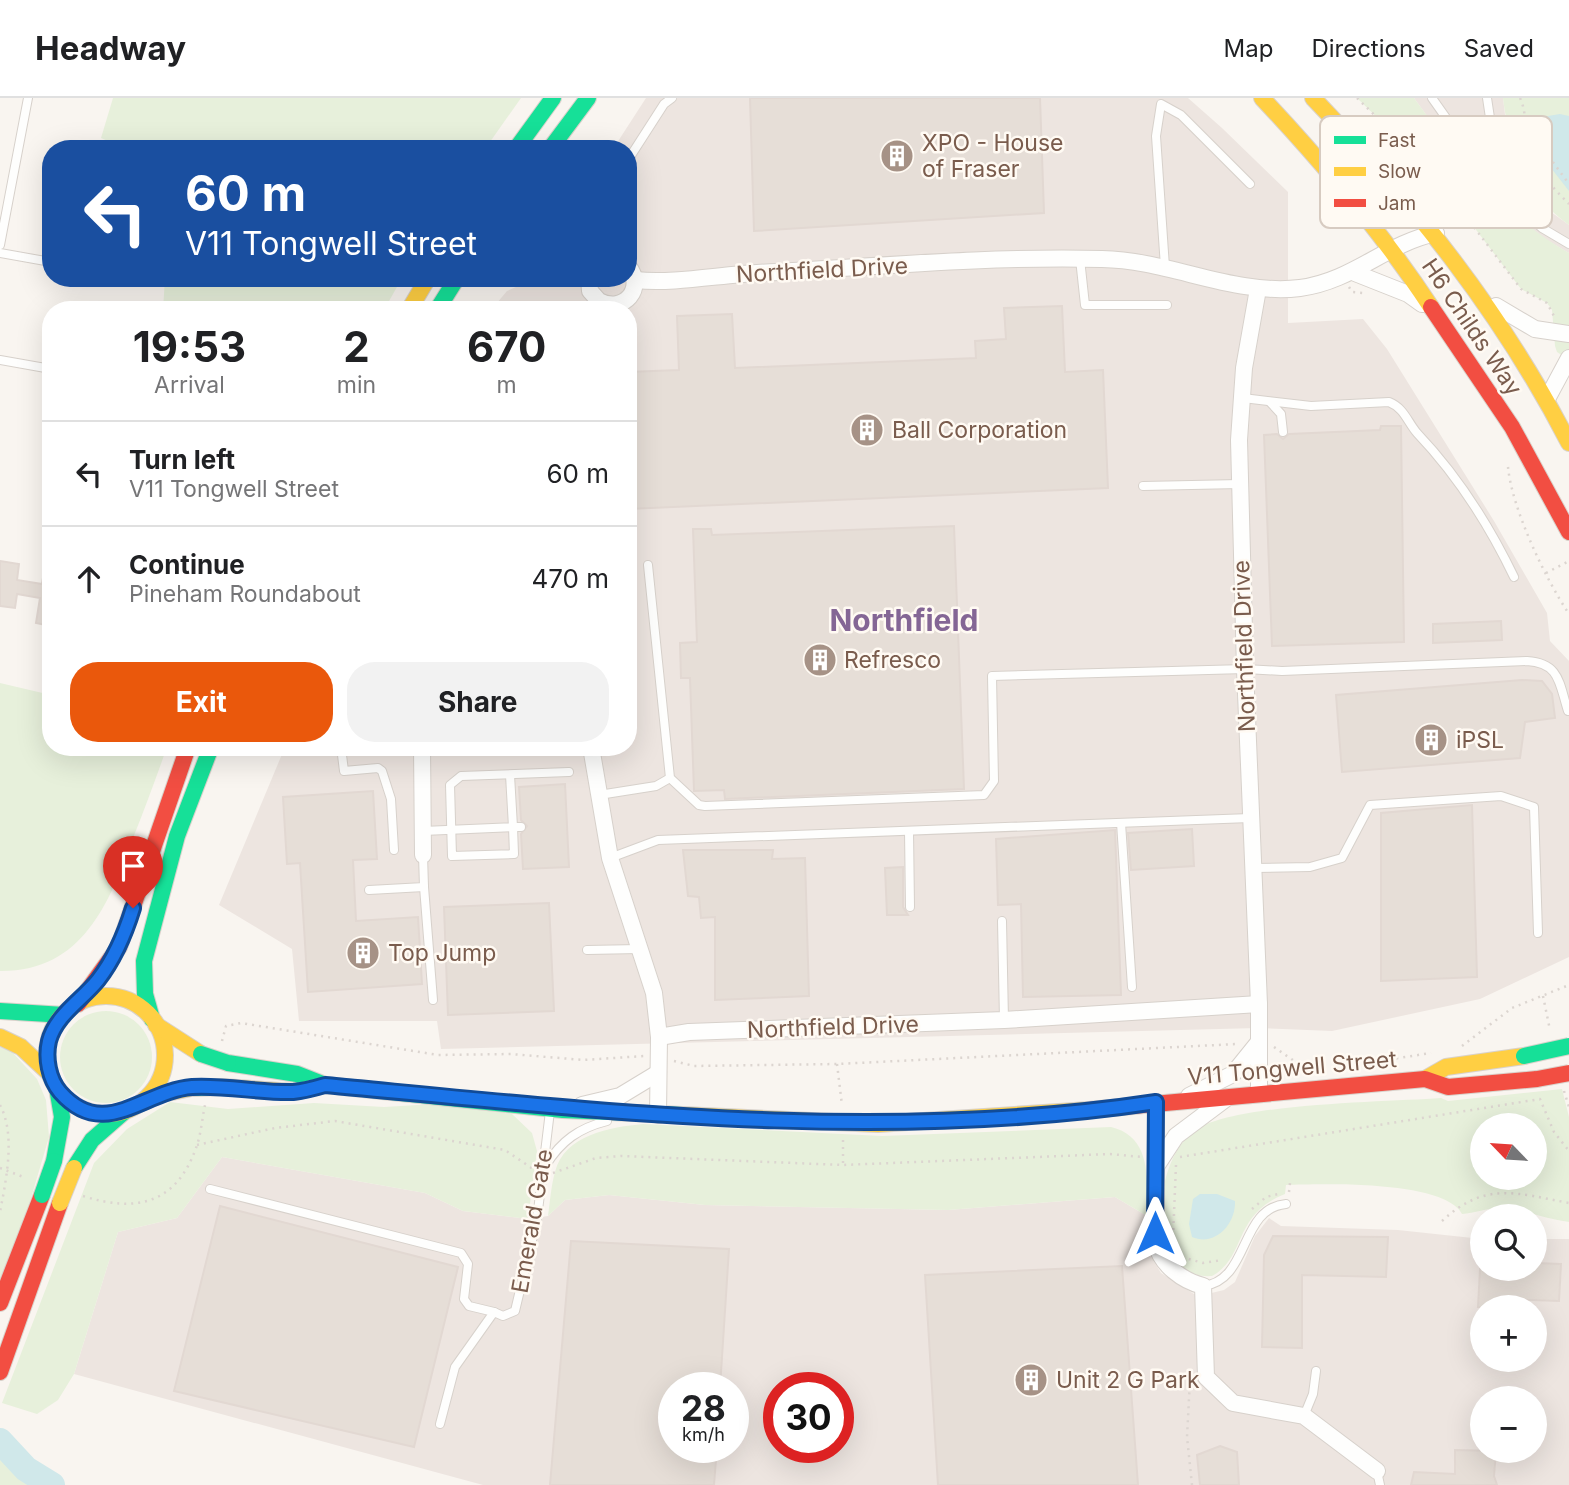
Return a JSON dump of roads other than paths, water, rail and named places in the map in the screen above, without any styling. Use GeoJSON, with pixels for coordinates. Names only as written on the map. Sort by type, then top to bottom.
{"type":"FeatureCollection","features":[{"type":"Feature","properties":{"kind":"main road"},"geometry":{"type":"LineString","coordinates":[[523,140],[553,98]]}},
{"type":"Feature","properties":{"kind":"main road"},"geometry":{"type":"LineString","coordinates":[[557,140],[588,98]]}},
{"type":"Feature","properties":{"kind":"main road","name":"H6 Childs Way"},"geometry":{"type":"LineString","coordinates":[[1262,98],[1320,160]]}},
{"type":"Feature","properties":{"kind":"main road","name":"H6 Childs Way"},"geometry":{"type":"LineString","coordinates":[[1313,98],[1331,116]]}},
{"type":"Feature","properties":{"kind":"main road","name":"H6 Childs Way"},"geometry":{"type":"LineString","coordinates":[[1376,228],[1392,248],[1511,427],[1569,532]]}},
{"type":"Feature","properties":{"kind":"main road","name":"H6 Childs Way"},"geometry":{"type":"LineString","coordinates":[[1432,228],[1486,298],[1548,399],[1569,443]]}},
{"type":"Feature","properties":{"kind":"main road"},"geometry":{"type":"LineString","coordinates":[[0,1303],[54,1161],[62,1117],[53,1081],[49,1042],[64,1015],[78,1004],[98,981],[119,947],[185,756]]}},
{"type":"Feature","properties":{"kind":"main road"},"geometry":{"type":"LineString","coordinates":[[3,1365],[74,1168],[92,1140],[124,1112],[152,1093],[164,1067],[162,1038],[145,994],[144,961],[177,836],[208,756]]}},
{"type":"Feature","properties":{"kind":"main road"},"geometry":{"type":"LineString","coordinates":[[78,1004],[104,996],[118,998],[143,1009],[154,1022]]}},
{"type":"Feature","properties":{"kind":"main road"},"geometry":{"type":"LineString","coordinates":[[0,1011],[64,1015]]}},
{"type":"Feature","properties":{"kind":"main road","name":"V11 Tongwell Street"},"geometry":{"type":"LineString","coordinates":[[154,1022],[201,1054],[297,1074],[325,1085],[637,1115],[878,1124],[1034,1115],[1259,1092],[1425,1079],[1446,1068],[1569,1046]]}},
{"type":"Feature","properties":{"kind":"main road"},"geometry":{"type":"LineString","coordinates":[[0,1037],[21,1047],[70,1102],[86,1111],[105,1115],[124,1112]]}},
{"type":"Feature","properties":{"kind":"main road","name":"V11 Tongwell Street"},"geometry":{"type":"LineString","coordinates":[[1425,1079],[1448,1087],[1536,1079],[1569,1073]]}},
{"type":"Feature","properties":{"kind":"main road","name":"V11 Tongwell Street"},"geometry":{"type":"LineString","coordinates":[[141,1103],[162,1094],[191,1087],[294,1092],[325,1085]]}},
{"type":"Feature","properties":{"kind":"street"},"geometry":{"type":"LineString","coordinates":[[1410,228],[1411,238]]}},
{"type":"Feature","properties":{"kind":"street","name":"Northfield Drive"},"geometry":{"type":"LineString","coordinates":[[637,275],[652,282],[697,276],[1105,259],[1165,267],[1258,289],[1304,288],[1349,275],[1411,238],[1436,233]]}},
{"type":"Feature","properties":{"kind":"street"},"geometry":{"type":"LineString","coordinates":[[1349,275],[1408,294],[1438,321],[1455,342]]}},
{"type":"Feature","properties":{"kind":"street","name":"Northfield Drive"},"geometry":{"type":"LineString","coordinates":[[1258,289],[1242,398],[1240,484],[1250,818],[1259,1004],[1259,1092]]}},
{"type":"Feature","properties":{"kind":"street"},"geometry":{"type":"LineString","coordinates":[[1486,298],[1521,322],[1562,334]]}},
{"type":"Feature","properties":{"kind":"street"},"geometry":{"type":"LineString","coordinates":[[1548,399],[1569,358]]}},
{"type":"Feature","properties":{"kind":"street"},"geometry":{"type":"LineString","coordinates":[[422,756],[423,855]]}},
{"type":"Feature","properties":{"kind":"street"},"geometry":{"type":"LineString","coordinates":[[591,756],[610,858],[654,993],[659,1037],[658,1115]]}},
{"type":"Feature","properties":{"kind":"street","name":"Northfield Drive"},"geometry":{"type":"LineString","coordinates":[[659,1037],[689,1032],[1004,1020],[1259,1004]]}},
{"type":"Feature","properties":{"kind":"street"},"geometry":{"type":"LineString","coordinates":[[1180,1100],[1233,1074],[1258,1044]]}},
{"type":"Feature","properties":{"kind":"street"},"geometry":{"type":"LineString","coordinates":[[556,1109],[620,1096],[658,1073]]}},
{"type":"Feature","properties":{"kind":"street"},"geometry":{"type":"LineString","coordinates":[[1155,1163],[1176,1136],[1213,1111],[1229,1095]]}},
{"type":"Feature","properties":{"kind":"street"},"geometry":{"type":"LineString","coordinates":[[1156,1102],[1155,1233],[1158,1253],[1184,1279],[1203,1286],[1206,1377],[1233,1403],[1304,1416],[1379,1478]]}},
{"type":"Feature","properties":{"kind":"lane"},"geometry":{"type":"LineString","coordinates":[[0,245],[2,221],[28,98]]}},
{"type":"Feature","properties":{"kind":"lane"},"geometry":{"type":"LineString","coordinates":[[637,146],[664,104],[672,98]]}},
{"type":"Feature","properties":{"kind":"lane"},"geometry":{"type":"LineString","coordinates":[[1432,98],[1445,116]]}},
{"type":"Feature","properties":{"kind":"lane"},"geometry":{"type":"LineString","coordinates":[[1487,98],[1490,116]]}},
{"type":"Feature","properties":{"kind":"lane"},"geometry":{"type":"LineString","coordinates":[[1165,267],[1156,136],[1161,104],[1181,116],[1250,184]]}},
{"type":"Feature","properties":{"kind":"lane"},"geometry":{"type":"LineString","coordinates":[[1542,228],[1569,244]]}},
{"type":"Feature","properties":{"kind":"lane"},"geometry":{"type":"LineString","coordinates":[[0,253],[42,260]]}},
{"type":"Feature","properties":{"kind":"lane"},"geometry":{"type":"LineString","coordinates":[[1080,259],[1085,305],[1167,305]]}},
{"type":"Feature","properties":{"kind":"lane"},"geometry":{"type":"LineString","coordinates":[[0,360],[42,367]]}},
{"type":"Feature","properties":{"kind":"lane"},"geometry":{"type":"LineString","coordinates":[[1242,398],[1311,406],[1389,402],[1398,405],[1416,432],[1447,466],[1499,544],[1514,577]]}},
{"type":"Feature","properties":{"kind":"lane"},"geometry":{"type":"LineString","coordinates":[[1267,400],[1276,406],[1281,414],[1283,432]]}},
{"type":"Feature","properties":{"kind":"lane"},"geometry":{"type":"LineString","coordinates":[[1143,486],[1240,484]]}},
{"type":"Feature","properties":{"kind":"lane"},"geometry":{"type":"LineString","coordinates":[[648,565],[670,778],[699,805],[705,806],[984,795],[994,780],[992,676],[1245,668],[1282,671],[1538,662],[1546,663],[1556,673],[1568,710]]}},
{"type":"Feature","properties":{"kind":"lane"},"geometry":{"type":"LineString","coordinates":[[342,756],[344,771],[378,768],[382,771],[391,799],[394,850]]}},
{"type":"Feature","properties":{"kind":"lane"},"geometry":{"type":"LineString","coordinates":[[510,775],[516,806],[518,852],[452,856],[450,785],[461,776],[569,772]]}},
{"type":"Feature","properties":{"kind":"lane"},"geometry":{"type":"LineString","coordinates":[[597,795],[656,786],[670,778]]}},
{"type":"Feature","properties":{"kind":"lane"},"geometry":{"type":"LineString","coordinates":[[1253,868],[1310,867],[1342,858],[1370,805],[1501,796],[1534,807],[1538,933]]}},
{"type":"Feature","properties":{"kind":"lane"},"geometry":{"type":"LineString","coordinates":[[610,858],[658,840],[1250,818]]}},
{"type":"Feature","properties":{"kind":"lane"},"geometry":{"type":"LineString","coordinates":[[1121,823],[1132,987]]}},
{"type":"Feature","properties":{"kind":"lane"},"geometry":{"type":"LineString","coordinates":[[423,831],[517,827]]}},
{"type":"Feature","properties":{"kind":"lane"},"geometry":{"type":"LineString","coordinates":[[909,831],[910,907]]}},
{"type":"Feature","properties":{"kind":"lane"},"geometry":{"type":"LineString","coordinates":[[423,855],[433,1000]]}},
{"type":"Feature","properties":{"kind":"lane"},"geometry":{"type":"LineString","coordinates":[[369,890],[424,887]]}},
{"type":"Feature","properties":{"kind":"lane"},"geometry":{"type":"LineString","coordinates":[[1002,921],[1004,1020]]}},
{"type":"Feature","properties":{"kind":"lane"},"geometry":{"type":"LineString","coordinates":[[587,950],[639,949]]}},
{"type":"Feature","properties":{"kind":"lane","name":"Emerald Gate"},"geometry":{"type":"LineString","coordinates":[[440,1424],[455,1367],[494,1312],[503,1315],[515,1311],[537,1219],[556,1109]]}},
{"type":"Feature","properties":{"kind":"lane"},"geometry":{"type":"LineString","coordinates":[[544,1171],[556,1149],[572,1135],[602,1122],[637,1115]]}},
{"type":"Feature","properties":{"kind":"lane"},"geometry":{"type":"LineString","coordinates":[[210,1189],[461,1253],[468,1264],[464,1298],[469,1306],[494,1312]]}},
{"type":"Feature","properties":{"kind":"lane"},"geometry":{"type":"LineString","coordinates":[[1203,1286],[1213,1285],[1229,1273],[1264,1212],[1275,1205],[1286,1204]]}},
{"type":"Feature","properties":{"kind":"lane"},"geometry":{"type":"LineString","coordinates":[[1304,1416],[1313,1394],[1316,1371]]}},
{"type":"Feature","properties":{"kind":"water"},"geometry":{"type":"Polygon","coordinates":[[[1560,114],[1569,116],[1569,191],[1552,169],[1552,116],[1548,116],[1560,114]]]}},
{"type":"Feature","properties":{"kind":"water"},"geometry":{"type":"Polygon","coordinates":[[[1200,1194],[1217,1194],[1235,1201],[1228,1225],[1209,1239],[1192,1237],[1189,1224],[1193,1199],[1200,1194]]]}},
{"type":"Feature","properties":{"kind":"waterway"},"geometry":{"type":"LineString","coordinates":[[0,1441],[26,1469],[52,1485]]}},
{"type":"Feature","properties":{"kind":"place","name":"XPO - House of Fraser"},"geometry":{"type":"Point","coordinates":[897,156]}},
{"type":"Feature","properties":{"kind":"place","name":"Ball Corporation"},"geometry":{"type":"Point","coordinates":[867,430]}},
{"type":"Feature","properties":{"kind":"place","name":"Refresco"},"geometry":{"type":"Point","coordinates":[820,660]}},
{"type":"Feature","properties":{"kind":"place","name":"iPSL"},"geometry":{"type":"Point","coordinates":[1431,740]}},
{"type":"Feature","properties":{"kind":"place","name":"Top Jump"},"geometry":{"type":"Point","coordinates":[363,953]}},
{"type":"Feature","properties":{"kind":"place","name":"Unit 2 G Park"},"geometry":{"type":"Point","coordinates":[1031,1380]}},
{"type":"Feature","properties":{"kind":"district","name":"Northfield"},"geometry":{"type":"Point","coordinates":[904,621]}}]}
